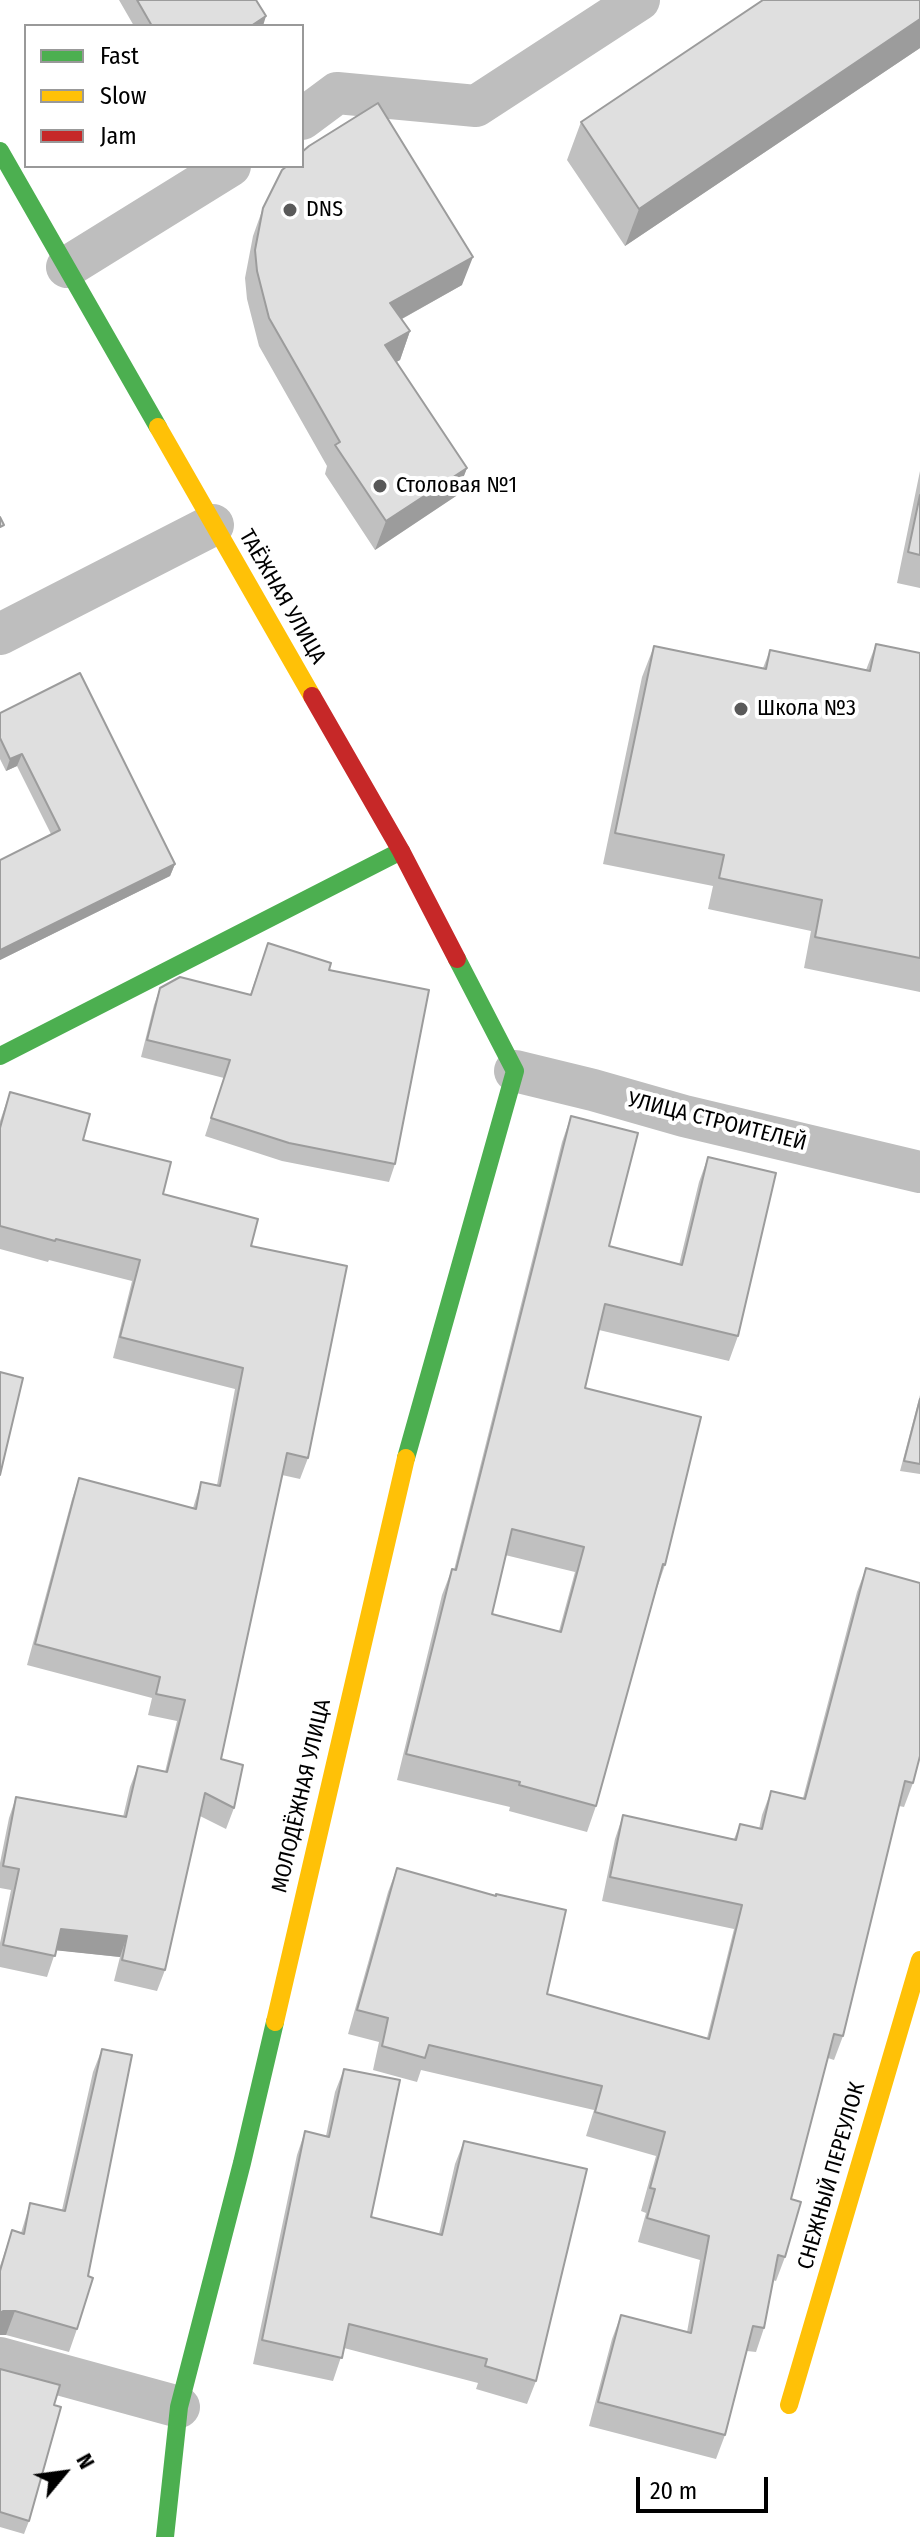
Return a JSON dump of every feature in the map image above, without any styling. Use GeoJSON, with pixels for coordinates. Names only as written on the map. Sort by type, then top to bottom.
{"type":"FeatureCollection","features":[{"type":"Feature","properties":{"kind":"main road","name":"ТАЁЖНАЯ УЛИЦА"},"geometry":{"type":"LineString","coordinates":[[0,151],[401,851],[515,1071]]}},
{"type":"Feature","properties":{"kind":"main road"},"geometry":{"type":"LineString","coordinates":[[0,1056],[401,851]]}},
{"type":"Feature","properties":{"kind":"main road","name":"МОЛОДЁЖНАЯ УЛИЦА"},"geometry":{"type":"LineString","coordinates":[[165,2537],[179,2407],[242,2163],[406,1456],[515,1071]]}},
{"type":"Feature","properties":{"kind":"main road","name":"СНЕЖНЫЙ ПЕРЕУЛОК"},"geometry":{"type":"LineString","coordinates":[[789,2405],[920,1960]]}},
{"type":"Feature","properties":{"kind":"street"},"geometry":{"type":"LineString","coordinates":[[304,118],[337,93],[476,106],[639,0]]}},
{"type":"Feature","properties":{"kind":"street"},"geometry":{"type":"LineString","coordinates":[[67,267],[227,168]]}},
{"type":"Feature","properties":{"kind":"street"},"geometry":{"type":"LineString","coordinates":[[0,634],[213,525]]}},
{"type":"Feature","properties":{"kind":"street","name":"УЛИЦА СТРОИТЕЛЕЙ"},"geometry":{"type":"LineString","coordinates":[[515,1071],[684,1116],[920,1172]]}},
{"type":"Feature","properties":{"kind":"street"},"geometry":{"type":"LineString","coordinates":[[0,2358],[179,2407]]}},
{"type":"Feature","properties":{"kind":"building"},"geometry":{"type":"Polygon","coordinates":[[[137,0],[256,0],[266,16],[254,24],[151,24],[137,0]]]}},
{"type":"Feature","properties":{"kind":"building"},"geometry":{"type":"Polygon","coordinates":[[[763,0],[920,0],[920,19],[639,209],[581,122],[763,0]]]}},
{"type":"Feature","properties":{"kind":"building"},"geometry":{"type":"Polygon","coordinates":[[[378,103],[473,257],[390,303],[410,331],[385,345],[467,468],[386,521],[335,445],[340,442],[269,318],[257,271],[255,250],[263,208],[282,170],[304,168],[304,150],[378,103]]]}},
{"type":"Feature","properties":{"kind":"building"},"geometry":{"type":"Polygon","coordinates":[[[920,495],[920,555],[908,552],[920,495]]]}},
{"type":"Feature","properties":{"kind":"building"},"geometry":{"type":"Polygon","coordinates":[[[876,644],[920,653],[920,958],[815,937],[822,900],[719,878],[724,855],[615,833],[654,646],[766,669],[770,650],[870,671],[876,644]]]}},
{"type":"Feature","properties":{"kind":"building"},"geometry":{"type":"Polygon","coordinates":[[[80,673],[175,864],[0,950],[0,860],[60,830],[22,754],[10,759],[0,738],[0,713],[80,673]]]}},
{"type":"Feature","properties":{"kind":"building"},"geometry":{"type":"Polygon","coordinates":[[[268,943],[331,963],[329,970],[429,990],[395,1164],[289,1143],[211,1118],[230,1060],[147,1040],[160,988],[180,977],[251,995],[268,943]]]}},
{"type":"Feature","properties":{"kind":"building"},"geometry":{"type":"Polygon","coordinates":[[[10,1092],[90,1114],[83,1140],[171,1162],[163,1194],[258,1219],[251,1246],[347,1266],[308,1458],[287,1453],[221,1759],[243,1765],[234,1808],[205,1793],[165,1970],[122,1960],[127,1936],[61,1929],[55,1956],[3,1945],[19,1869],[3,1866],[16,1797],[126,1817],[138,1766],[167,1772],[185,1700],[156,1694],[160,1677],[35,1644],[79,1478],[196,1509],[201,1482],[220,1486],[243,1368],[120,1337],[140,1260],[0,1226],[0,1128],[10,1092]]]}},
{"type":"Feature","properties":{"kind":"building"},"geometry":{"type":"Polygon","coordinates":[[[571,1116],[638,1133],[609,1246],[682,1265],[708,1157],[776,1173],[738,1336],[605,1304],[585,1388],[701,1417],[665,1565],[596,1806],[519,1785],[520,1782],[406,1754],[452,1569],[456,1570],[571,1116]],[[512,1529],[492,1614],[561,1632],[584,1547],[512,1529]]]}},
{"type":"Feature","properties":{"kind":"building"},"geometry":{"type":"Polygon","coordinates":[[[0,1372],[23,1378],[0,1475],[0,1372]]]}},
{"type":"Feature","properties":{"kind":"building"},"geometry":{"type":"Polygon","coordinates":[[[920,1399],[920,1464],[904,1461],[920,1399]]]}},
{"type":"Feature","properties":{"kind":"building"},"geometry":{"type":"Polygon","coordinates":[[[866,1568],[920,1583],[920,1756],[913,1783],[905,1781],[843,2036],[834,2034],[791,2199],[801,2202],[785,2257],[778,2255],[764,2328],[753,2326],[725,2435],[598,2402],[621,2315],[691,2333],[709,2236],[647,2218],[655,2189],[650,2188],[665,2132],[595,2112],[602,2086],[429,2045],[425,2058],[382,2046],[388,2018],[357,2010],[397,1868],[496,1896],[566,1910],[547,1994],[709,2039],[742,1905],[610,1877],[623,1815],[736,1840],[740,1824],[762,1829],[771,1791],[805,1799],[866,1568]]]}},
{"type":"Feature","properties":{"kind":"building"},"geometry":{"type":"Polygon","coordinates":[[[102,2049],[132,2055],[88,2276],[93,2278],[77,2329],[15,2311],[0,2313],[0,2271],[12,2230],[24,2234],[30,2203],[65,2211],[102,2049]]]}},
{"type":"Feature","properties":{"kind":"building"},"geometry":{"type":"Polygon","coordinates":[[[344,2069],[400,2080],[371,2217],[442,2235],[464,2141],[587,2169],[536,2381],[485,2366],[487,2359],[349,2324],[342,2358],[262,2340],[305,2131],[329,2137],[344,2069]]]}},
{"type":"Feature","properties":{"kind":"building"},"geometry":{"type":"Polygon","coordinates":[[[0,2369],[60,2385],[54,2405],[61,2407],[29,2521],[0,2512],[0,2369]]]}},
{"type":"Feature","properties":{"kind":"traffic: fast"},"geometry":{"type":"LineString","coordinates":[[0,151],[158,427]]}},
{"type":"Feature","properties":{"kind":"traffic: fast"},"geometry":{"type":"LineString","coordinates":[[0,1056],[401,851]]}},
{"type":"Feature","properties":{"kind":"traffic: fast"},"geometry":{"type":"LineString","coordinates":[[406,1458],[515,1071],[457,959]]}},
{"type":"Feature","properties":{"kind":"traffic: fast"},"geometry":{"type":"LineString","coordinates":[[165,2537],[179,2407],[275,2022]]}},
{"type":"Feature","properties":{"kind":"traffic: slow"},"geometry":{"type":"LineString","coordinates":[[158,427],[312,696]]}},
{"type":"Feature","properties":{"kind":"traffic: slow"},"geometry":{"type":"LineString","coordinates":[[275,2022],[406,1458]]}},
{"type":"Feature","properties":{"kind":"traffic: slow"},"geometry":{"type":"LineString","coordinates":[[789,2405],[920,1960]]}},
{"type":"Feature","properties":{"kind":"traffic: jam"},"geometry":{"type":"LineString","coordinates":[[312,696],[401,851],[457,959]]}},
{"type":"Feature","properties":{"kind":"place","name":"DNS"},"geometry":{"type":"Point","coordinates":[290,210]}},
{"type":"Feature","properties":{"kind":"place","name":"Столовая №1"},"geometry":{"type":"Point","coordinates":[380,486]}},
{"type":"Feature","properties":{"kind":"place","name":"Школа №3"},"geometry":{"type":"Point","coordinates":[741,709]}}]}
